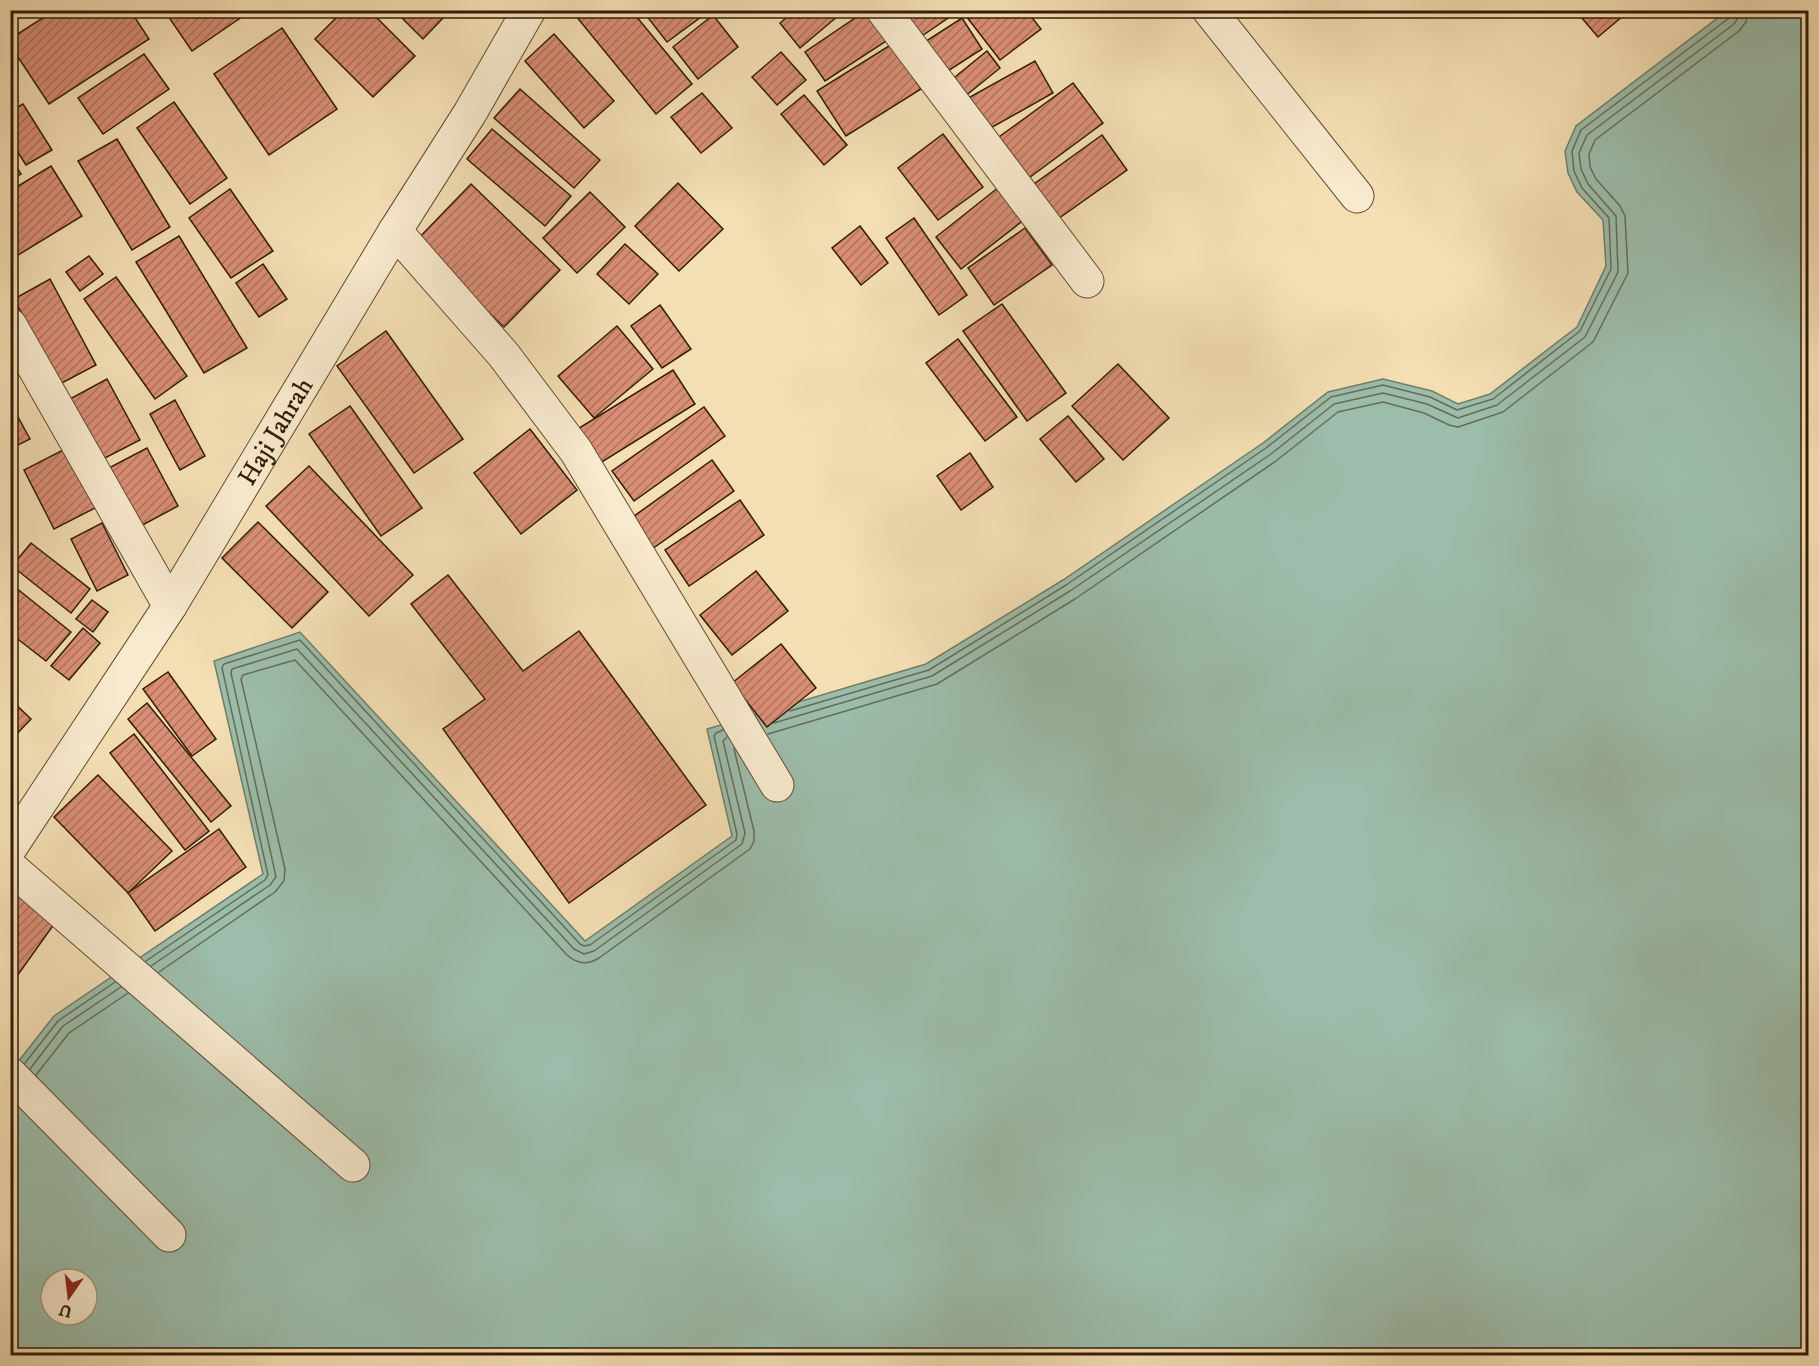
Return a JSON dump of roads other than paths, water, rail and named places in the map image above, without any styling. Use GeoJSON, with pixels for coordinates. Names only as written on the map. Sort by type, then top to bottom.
{"type":"FeatureCollection","features":[{"type":"Feature","properties":{"kind":"street","name":"Haji Jahrah"},"geometry":{"type":"LineString","coordinates":[[10,848],[170,606],[395,231],[470,112],[529,10]]}},
{"type":"Feature","properties":{"kind":"street"},"geometry":{"type":"LineString","coordinates":[[883,10],[1087,281]]}},
{"type":"Feature","properties":{"kind":"street"},"geometry":{"type":"LineString","coordinates":[[1209,10],[1357,196]]}},
{"type":"Feature","properties":{"kind":"street"},"geometry":{"type":"LineString","coordinates":[[395,231],[503,354],[576,451],[777,785]]}},
{"type":"Feature","properties":{"kind":"street"},"geometry":{"type":"LineString","coordinates":[[10,325],[170,606]]}},
{"type":"Feature","properties":{"kind":"street"},"geometry":{"type":"LineString","coordinates":[[10,867],[353,1165]]}},
{"type":"Feature","properties":{"kind":"street"},"geometry":{"type":"LineString","coordinates":[[10,1074],[169,1235]]}},
{"type":"Feature","properties":{"kind":"water"},"geometry":{"type":"Polygon","coordinates":[[[1734,10],[1808,11],[1808,1355],[11,1355],[10,1072],[54,1016],[263,874],[214,661],[300,632],[585,941],[732,836],[707,729],[926,664],[1063,580],[1263,443],[1328,392],[1383,379],[1432,391],[1458,404],[1490,394],[1577,327],[1606,266],[1603,220],[1577,192],[1568,173],[1565,151],[1576,126],[1723,14],[1734,10]]]}}]}
